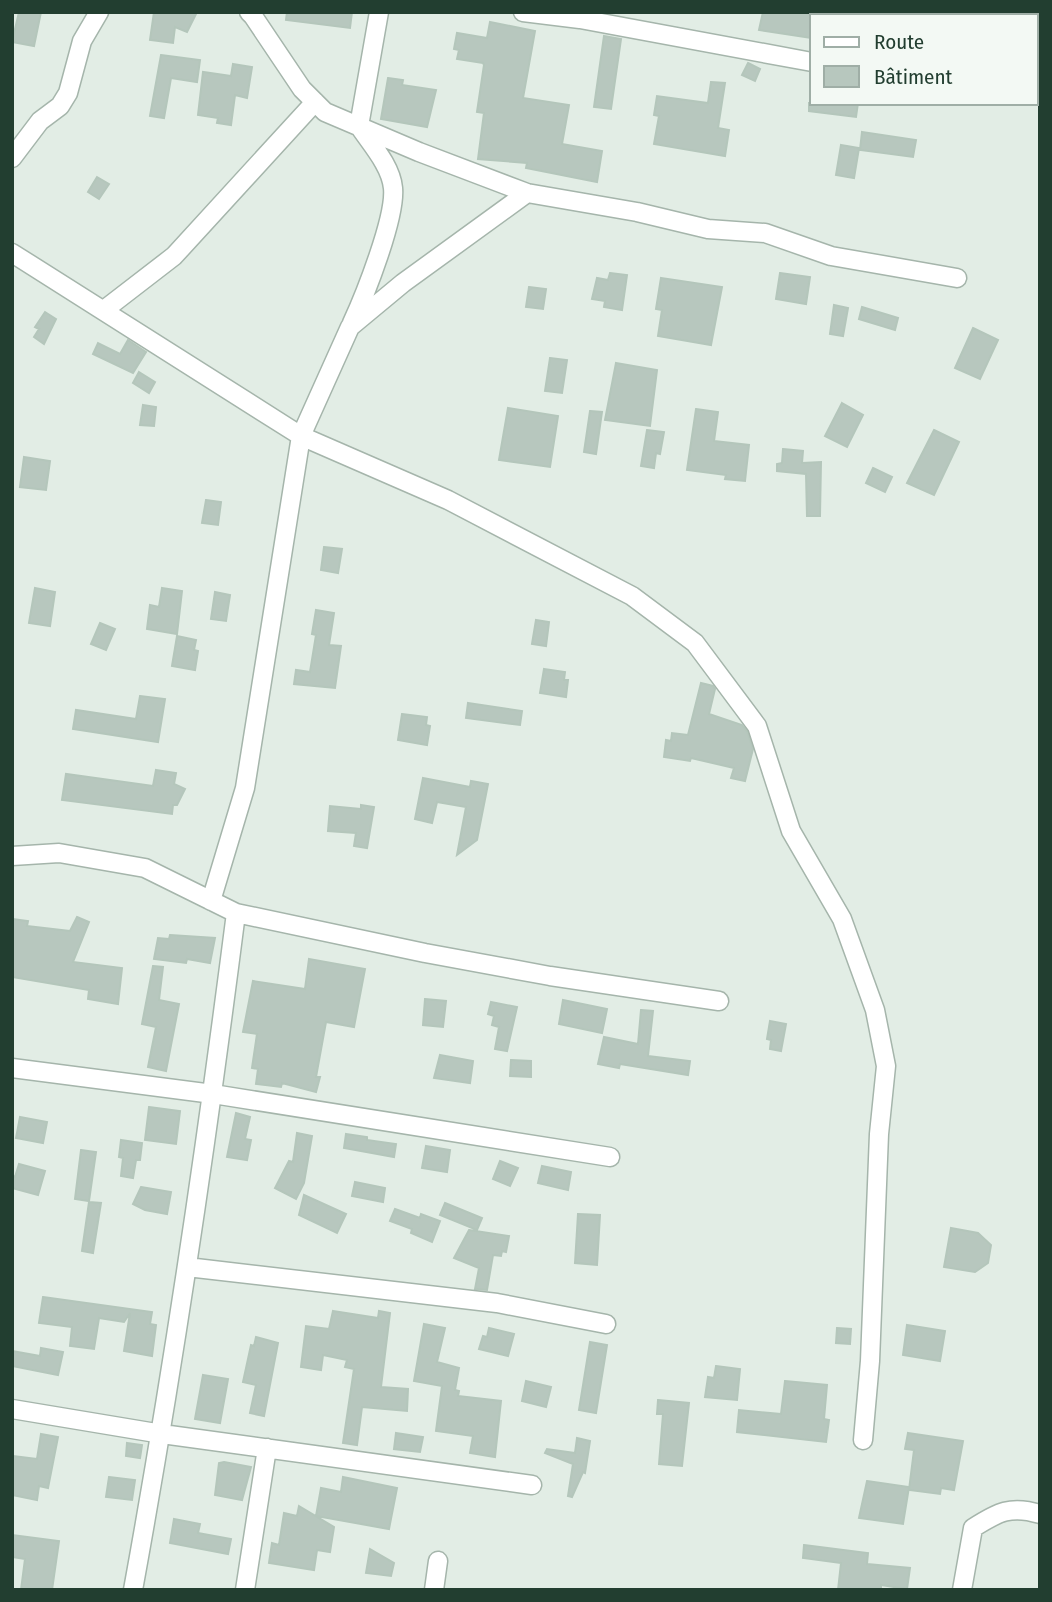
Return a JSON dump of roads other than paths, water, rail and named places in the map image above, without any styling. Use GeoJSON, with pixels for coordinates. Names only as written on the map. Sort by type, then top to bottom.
{"type":"FeatureCollection","features":[{"type":"Feature","properties":{"kind":"street"},"geometry":{"type":"LineString","coordinates":[[12,158],[40,121],[60,106],[82,41],[99,12]]}},
{"type":"Feature","properties":{"kind":"street"},"geometry":{"type":"LineString","coordinates":[[248,12],[302,89],[325,112],[527,192],[637,212],[708,229],[765,233],[831,256],[957,278]]}},
{"type":"Feature","properties":{"kind":"street"},"geometry":{"type":"LineString","coordinates":[[211,901],[245,788],[301,436],[363,300],[392,210],[393,188],[390,175],[359,127],[379,12]]}},
{"type":"Feature","properties":{"kind":"street"},"geometry":{"type":"LineString","coordinates":[[523,12],[580,19],[810,62]]}},
{"type":"Feature","properties":{"kind":"street"},"geometry":{"type":"LineString","coordinates":[[104,310],[174,257],[315,102]]}},
{"type":"Feature","properties":{"kind":"street"},"geometry":{"type":"LineString","coordinates":[[349,327],[403,283],[527,192]]}},
{"type":"Feature","properties":{"kind":"street"},"geometry":{"type":"LineString","coordinates":[[12,253],[301,436],[449,500],[632,596],[695,643],[757,726],[791,831],[842,919],[875,1010],[887,1066],[879,1134],[870,1361],[863,1440]]}},
{"type":"Feature","properties":{"kind":"street"},"geometry":{"type":"LineString","coordinates":[[12,856],[59,853],[145,868],[236,914],[550,976],[719,1001]]}},
{"type":"Feature","properties":{"kind":"street"},"geometry":{"type":"LineString","coordinates":[[133,1590],[162,1434],[213,1094],[236,914]]}},
{"type":"Feature","properties":{"kind":"street"},"geometry":{"type":"LineString","coordinates":[[12,1068],[213,1094],[610,1157]]}},
{"type":"Feature","properties":{"kind":"street"},"geometry":{"type":"LineString","coordinates":[[187,1267],[497,1303],[606,1324]]}},
{"type":"Feature","properties":{"kind":"street"},"geometry":{"type":"LineString","coordinates":[[12,1409],[162,1434],[532,1485]]}},
{"type":"Feature","properties":{"kind":"street"},"geometry":{"type":"LineString","coordinates":[[245,1590],[267,1448]]}},
{"type":"Feature","properties":{"kind":"street"},"geometry":{"type":"LineString","coordinates":[[962,1590],[973,1528],[998,1513],[1017,1508],[1040,1514]]}},
{"type":"Feature","properties":{"kind":"street"},"geometry":{"type":"LineString","coordinates":[[434,1590],[439,1561]]}}]}
